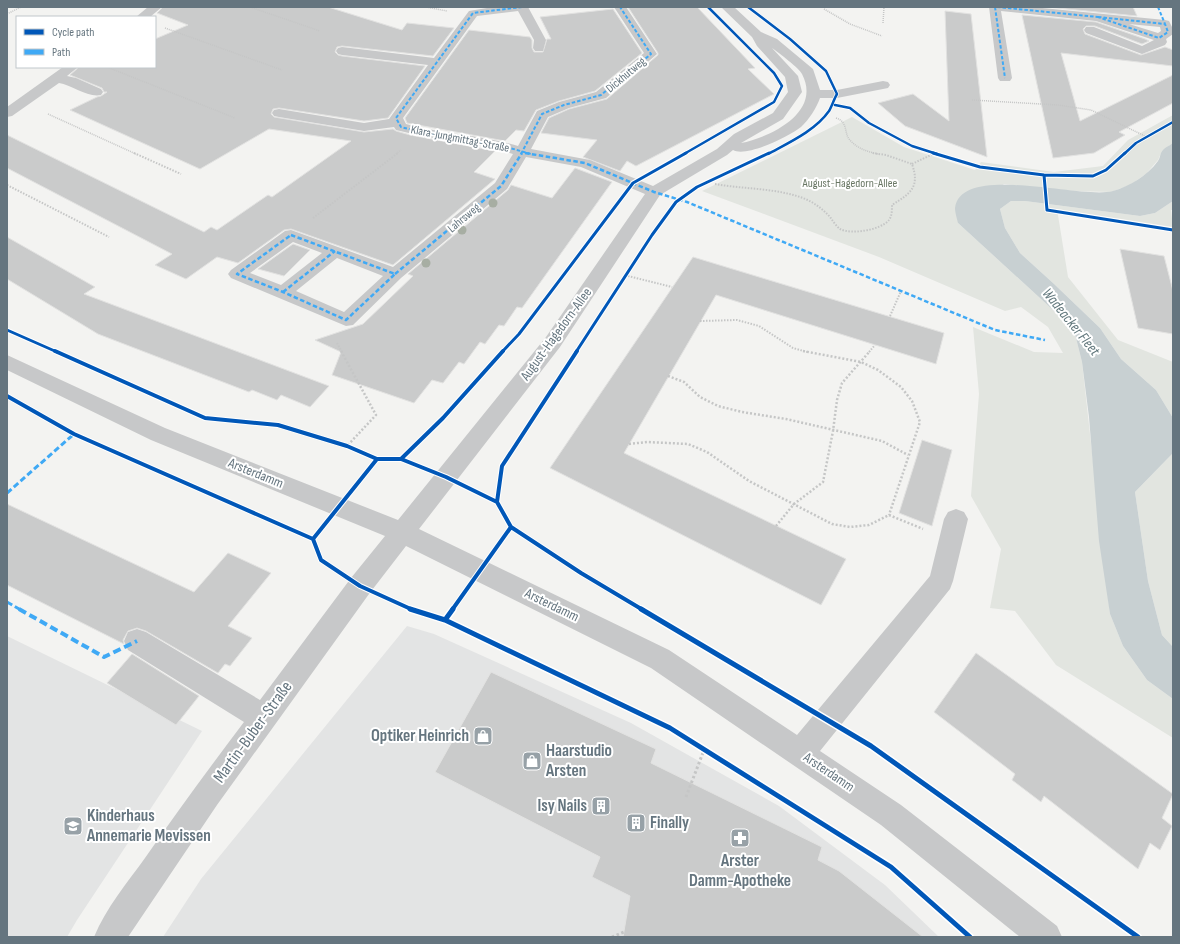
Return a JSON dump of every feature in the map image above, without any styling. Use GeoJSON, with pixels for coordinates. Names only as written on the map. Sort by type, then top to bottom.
{"type":"FeatureCollection","features":[{"type":"Feature","properties":{"kind":"street"},"geometry":{"type":"LineString","coordinates":[[143,16],[156,7]]}},
{"type":"Feature","properties":{"kind":"street"},"geometry":{"type":"LineString","coordinates":[[518,7],[540,40],[539,48]]}},
{"type":"Feature","properties":{"kind":"street","name":"Klara-Jungmittag-Straße"},"geometry":{"type":"LineString","coordinates":[[518,7],[473,12],[396,118],[401,127],[424,133],[503,146],[522,152],[585,163],[654,192]]}},
{"type":"Feature","properties":{"kind":"street","name":"Dickhutweg"},"geometry":{"type":"LineString","coordinates":[[522,152],[542,114],[601,95],[651,54],[620,7]]}},
{"type":"Feature","properties":{"kind":"street","name":"August-Hagedorn-Allee"},"geometry":{"type":"LineString","coordinates":[[722,152],[754,145],[778,135],[797,123],[811,104],[814,94],[808,72],[773,42],[758,35],[727,7]]}},
{"type":"Feature","properties":{"kind":"street"},"geometry":{"type":"LineString","coordinates":[[1005,78],[996,7],[1165,24]]}},
{"type":"Feature","properties":{"kind":"street"},"geometry":{"type":"LineString","coordinates":[[1158,7],[1168,32],[1159,38]]}},
{"type":"Feature","properties":{"kind":"street"},"geometry":{"type":"LineString","coordinates":[[1097,17],[1159,38]]}},
{"type":"Feature","properties":{"kind":"street"},"geometry":{"type":"LineString","coordinates":[[1090,30],[1142,50],[1161,42],[1159,38]]}},
{"type":"Feature","properties":{"kind":"street","name":"August-Hagedorn-Allee"},"geometry":{"type":"LineString","coordinates":[[403,533],[553,342],[654,192],[722,152],[740,137],[778,116],[789,102],[796,92],[791,76],[761,44],[758,35]]}},
{"type":"Feature","properties":{"kind":"street"},"geometry":{"type":"LineString","coordinates":[[342,52],[438,62]]}},
{"type":"Feature","properties":{"kind":"street"},"geometry":{"type":"LineString","coordinates":[[12,108],[71,68]]}},
{"type":"Feature","properties":{"kind":"street"},"geometry":{"type":"LineString","coordinates":[[56,78],[70,81],[96,92]]}},
{"type":"Feature","properties":{"kind":"street"},"geometry":{"type":"LineString","coordinates":[[814,94],[837,94],[883,85]]}},
{"type":"Feature","properties":{"kind":"street"},"geometry":{"type":"LineString","coordinates":[[279,113],[364,127],[398,122]]}},
{"type":"Feature","properties":{"kind":"street","name":"Lahrsweg"},"geometry":{"type":"LineString","coordinates":[[346,320],[396,274],[501,186],[522,152]]}},
{"type":"Feature","properties":{"kind":"street"},"geometry":{"type":"LineString","coordinates":[[346,320],[283,292],[237,274],[291,235],[396,274]]}},
{"type":"Feature","properties":{"kind":"street"},"geometry":{"type":"LineString","coordinates":[[283,292],[335,251]]}},
{"type":"Feature","properties":{"kind":"street","name":"Arsterdamm"},"geometry":{"type":"LineString","coordinates":[[7,362],[158,434],[403,533],[660,658],[892,815],[1046,937]]}},
{"type":"Feature","properties":{"kind":"street"},"geometry":{"type":"LineString","coordinates":[[800,753],[940,581],[954,529]]}},
{"type":"Feature","properties":{"kind":"street","name":"Martin-Buber-Straße"},"geometry":{"type":"LineString","coordinates":[[110,937],[128,908],[207,795],[360,586],[403,533]]}},
{"type":"Feature","properties":{"kind":"street"},"geometry":{"type":"LineString","coordinates":[[136,641],[263,718]]}},
{"type":"Feature","properties":{"kind":"path"},"geometry":{"type":"LineString","coordinates":[[7,14],[21,7]]}},
{"type":"Feature","properties":{"kind":"path"},"geometry":{"type":"LineString","coordinates":[[250,7],[320,31]]}},
{"type":"Feature","properties":{"kind":"path"},"geometry":{"type":"LineString","coordinates":[[824,7],[824,9],[850,24],[882,36]]}},
{"type":"Feature","properties":{"kind":"path"},"geometry":{"type":"LineString","coordinates":[[883,23],[884,7]]}},
{"type":"Feature","properties":{"kind":"path"},"geometry":{"type":"LineString","coordinates":[[162,27],[282,70]]}},
{"type":"Feature","properties":{"kind":"path"},"geometry":{"type":"LineString","coordinates":[[109,68],[234,118]]}},
{"type":"Feature","properties":{"kind":"path"},"geometry":{"type":"LineString","coordinates":[[972,100],[1058,105],[1091,110],[1147,137]]}},
{"type":"Feature","properties":{"kind":"path"},"geometry":{"type":"LineString","coordinates":[[12,108],[181,174]]}},
{"type":"Feature","properties":{"kind":"path"},"geometry":{"type":"LineString","coordinates":[[832,117],[839,119],[846,127],[848,138],[855,145],[869,152],[886,155],[912,164],[936,153]]}},
{"type":"Feature","properties":{"kind":"path"},"geometry":{"type":"LineString","coordinates":[[291,235],[424,133]]}},
{"type":"Feature","properties":{"kind":"path"},"geometry":{"type":"LineString","coordinates":[[712,184],[730,188],[775,192],[810,200],[821,207],[840,229],[855,232],[877,228],[889,221],[892,213],[892,205],[905,197],[915,185],[916,176],[912,164]]}},
{"type":"Feature","properties":{"kind":"path"},"geometry":{"type":"LineString","coordinates":[[7,185],[109,238]]}},
{"type":"Feature","properties":{"kind":"path"},"geometry":{"type":"LineString","coordinates":[[626,275],[672,287]]}},
{"type":"Feature","properties":{"kind":"path"},"geometry":{"type":"LineString","coordinates":[[890,316],[901,291]]}},
{"type":"Feature","properties":{"kind":"path"},"geometry":{"type":"LineString","coordinates":[[346,320],[335,338],[376,415],[348,446]]}},
{"type":"Feature","properties":{"kind":"path"},"geometry":{"type":"LineString","coordinates":[[700,322],[737,320],[759,326],[793,348],[809,353],[861,362],[878,370],[901,387],[912,401],[920,422],[908,455],[890,515]]}},
{"type":"Feature","properties":{"kind":"path"},"geometry":{"type":"LineString","coordinates":[[776,526],[794,504],[823,482],[833,431],[837,400],[842,383],[875,345]]}},
{"type":"Feature","properties":{"kind":"path"},"geometry":{"type":"LineString","coordinates":[[668,376],[684,382],[700,397],[718,406],[882,440],[908,455]]}},
{"type":"Feature","properties":{"kind":"path"},"geometry":{"type":"LineString","coordinates":[[629,444],[647,442],[688,444],[707,452],[749,481],[832,524],[850,527],[869,525],[890,515],[954,529]]}},
{"type":"Feature","properties":{"kind":"path"},"geometry":{"type":"LineString","coordinates":[[686,797],[704,750]]}},
{"type":"Feature","properties":{"kind":"path"},"geometry":{"type":"LineString","coordinates":[[612,937],[624,932]]}},
{"type":"Feature","properties":{"kind":"shaded area"},"geometry":{"type":"Polygon","coordinates":[[[407,626],[434,634],[631,723],[779,806],[885,885],[939,937],[163,937],[201,879],[407,626]]]}},
{"type":"Feature","properties":{"kind":"shaded area","name":"Kinderhaus Annemarie Mevissen"},"geometry":{"type":"Polygon","coordinates":[[[7,636],[202,731],[67,937],[7,937],[7,636]]]}},
{"type":"Feature","properties":{"kind":"green space"},"geometry":{"type":"Polygon","coordinates":[[[1173,115],[1173,143],[1162,151],[1158,160],[1146,174],[1130,185],[1111,192],[1072,191],[1004,184],[958,223],[1053,310],[1075,334],[1082,362],[1110,614],[1123,646],[1147,680],[1173,699],[1173,738],[1056,665],[1015,611],[990,608],[1001,549],[971,496],[979,394],[973,327],[1034,352],[1063,353],[1048,327],[1021,307],[1005,311],[879,257],[702,191],[852,117],[904,147],[975,170],[981,162],[1054,172],[1103,166],[1128,140],[1173,115]]]}},
{"type":"Feature","properties":{"kind":"green space"},"geometry":{"type":"Polygon","coordinates":[[[1011,201],[1025,201],[1140,216],[1155,213],[1173,201],[1173,210],[1171,210],[1173,227],[1057,209],[1068,277],[1118,340],[1173,362],[1173,418],[1156,390],[1121,359],[1100,328],[1020,253],[1005,228],[1000,209],[1011,201]]]}},
{"type":"Feature","properties":{"kind":"green space"},"geometry":{"type":"Polygon","coordinates":[[[1173,453],[1173,647],[1162,635],[1148,581],[1135,492],[1173,453]]]}},
{"type":"Feature","properties":{"kind":"water","name":"Wadeacker Fleet"},"geometry":{"type":"Polygon","coordinates":[[[1173,143],[1173,201],[1155,213],[1140,216],[1025,201],[1011,201],[1000,209],[1005,228],[1020,253],[1100,328],[1121,359],[1156,390],[1173,418],[1173,453],[1135,492],[1148,581],[1162,635],[1173,647],[1173,699],[1147,680],[1123,646],[1110,614],[1099,541],[1089,417],[1082,362],[1075,334],[1053,310],[958,223],[955,208],[962,194],[978,187],[999,185],[1076,191],[1113,191],[1132,183],[1143,176],[1158,161],[1163,150],[1173,143]]]}},
{"type":"Feature","properties":{"kind":"building"},"geometry":{"type":"Polygon","coordinates":[[[163,7],[328,7],[402,30],[407,23],[454,28],[433,56],[342,46],[337,47],[335,52],[342,56],[425,66],[388,118],[364,121],[279,108],[273,109],[271,114],[274,117],[364,132],[393,129],[410,135],[495,151],[474,172],[495,179],[393,265],[291,229],[284,230],[238,263],[217,257],[186,279],[155,265],[172,254],[7,168],[7,135],[204,232],[211,227],[217,230],[268,195],[272,197],[351,141],[269,129],[200,169],[70,110],[107,92],[104,92],[102,88],[70,75],[78,68],[156,68],[156,39],[188,25],[157,13],[163,7]]]}},
{"type":"Feature","properties":{"kind":"building"},"geometry":{"type":"Polygon","coordinates":[[[628,7],[697,7],[755,68],[748,69],[774,94],[636,166],[627,161],[620,171],[583,157],[597,140],[541,133],[549,118],[569,109],[607,99],[658,55],[628,7]]]}},
{"type":"Feature","properties":{"kind":"building"},"geometry":{"type":"Polygon","coordinates":[[[1047,7],[1133,7],[1137,16],[1047,7]]]}},
{"type":"Feature","properties":{"kind":"building"},"geometry":{"type":"Polygon","coordinates":[[[613,9],[642,53],[595,91],[559,101],[536,110],[524,131],[516,130],[505,141],[407,123],[405,118],[469,30],[530,37],[534,52],[543,52],[547,39],[551,39],[540,17],[613,9]]]}},
{"type":"Feature","properties":{"kind":"building"},"geometry":{"type":"Polygon","coordinates":[[[945,11],[971,14],[987,157],[905,126],[878,103],[913,94],[949,121],[945,11]]]}},
{"type":"Feature","properties":{"kind":"building"},"geometry":{"type":"Polygon","coordinates":[[[1022,15],[1096,22],[1149,41],[1142,44],[1095,26],[1086,26],[1083,29],[1085,34],[1141,55],[1165,47],[1173,50],[1173,66],[1061,53],[1080,121],[1173,75],[1173,103],[1119,132],[1125,135],[1094,153],[1053,158],[1022,15]]]}},
{"type":"Feature","properties":{"kind":"building"},"geometry":{"type":"Polygon","coordinates":[[[575,168],[612,182],[522,308],[517,307],[504,326],[499,325],[485,344],[480,342],[464,364],[459,362],[443,383],[432,380],[414,403],[332,375],[341,352],[315,340],[363,324],[413,276],[408,274],[508,190],[511,185],[552,198],[575,168]]]}},
{"type":"Feature","properties":{"kind":"building"},"geometry":{"type":"Polygon","coordinates":[[[7,237],[95,287],[84,294],[329,386],[310,407],[281,395],[277,400],[252,390],[249,392],[98,334],[7,279],[7,237]]]}},
{"type":"Feature","properties":{"kind":"building"},"geometry":{"type":"Polygon","coordinates":[[[293,244],[310,250],[284,276],[258,269],[293,244]]]}},
{"type":"Feature","properties":{"kind":"building"},"geometry":{"type":"Polygon","coordinates":[[[1120,249],[1164,256],[1173,291],[1173,334],[1138,328],[1120,249]]]}},
{"type":"Feature","properties":{"kind":"building"},"geometry":{"type":"Polygon","coordinates":[[[693,257],[944,333],[936,364],[716,295],[624,453],[846,559],[821,605],[550,468],[693,257]]]}},
{"type":"Feature","properties":{"kind":"building"},"geometry":{"type":"Polygon","coordinates":[[[922,440],[952,450],[932,526],[899,513],[922,440]]]}},
{"type":"Feature","properties":{"kind":"building"},"geometry":{"type":"Polygon","coordinates":[[[7,504],[194,592],[228,553],[271,573],[228,626],[252,638],[230,666],[225,664],[218,673],[146,631],[137,628],[128,631],[123,640],[124,644],[7,585],[7,504]]]}},
{"type":"Feature","properties":{"kind":"building"},"geometry":{"type":"Polygon","coordinates":[[[976,653],[1173,794],[1162,818],[1172,826],[1160,850],[1150,843],[1138,869],[1044,796],[1041,802],[1012,780],[1015,774],[934,712],[976,653]]]}},
{"type":"Feature","properties":{"kind":"building"},"geometry":{"type":"Polygon","coordinates":[[[132,654],[199,696],[176,725],[107,683],[132,654]]]}},
{"type":"Feature","properties":{"kind":"building"},"geometry":{"type":"Polygon","coordinates":[[[491,672],[656,749],[651,763],[822,847],[818,860],[839,871],[923,937],[623,937],[630,896],[592,877],[600,857],[435,772],[491,672]]]}},
{"type":"Feature","properties":{"kind":"marked path"},"geometry":{"type":"LineString","coordinates":[[522,7],[473,13],[396,118],[401,127],[424,133],[503,146],[522,152],[585,163],[654,192],[687,202],[995,330],[1045,340]]}},
{"type":"Feature","properties":{"kind":"marked path"},"geometry":{"type":"LineString","coordinates":[[395,274],[291,235],[237,274],[283,292],[346,320],[395,274],[501,186],[522,152],[542,114],[564,105],[601,95],[651,54],[620,7]]}},
{"type":"Feature","properties":{"kind":"marked path"},"geometry":{"type":"LineString","coordinates":[[995,7],[1005,78]]}},
{"type":"Feature","properties":{"kind":"marked path"},"geometry":{"type":"LineString","coordinates":[[997,7],[1165,24],[1168,32],[1159,38],[1097,17]]}},
{"type":"Feature","properties":{"kind":"marked path"},"geometry":{"type":"LineString","coordinates":[[1158,7],[1165,24]]}},
{"type":"Feature","properties":{"kind":"marked path"},"geometry":{"type":"LineString","coordinates":[[283,292],[335,251]]}},
{"type":"Feature","properties":{"kind":"marked path"},"geometry":{"type":"LineString","coordinates":[[7,493],[74,434]]}},
{"type":"Feature","properties":{"kind":"marked path"},"geometry":{"type":"LineString","coordinates":[[7,602],[104,657],[137,641]]}},
{"type":"Feature","properties":{"kind":"cycle path"},"geometry":{"type":"LineString","coordinates":[[401,459],[443,418],[519,334],[633,183],[774,102],[782,86],[774,73],[708,7]]}},
{"type":"Feature","properties":{"kind":"cycle path"},"geometry":{"type":"LineString","coordinates":[[497,502],[502,466],[652,235],[673,207],[680,199],[697,187],[792,141],[812,127],[828,112],[837,94],[826,71],[790,39],[748,7]]}},
{"type":"Feature","properties":{"kind":"cycle path"},"geometry":{"type":"LineString","coordinates":[[835,105],[850,108],[869,123],[912,146],[980,167],[1044,175],[1093,176],[1106,170],[1136,143],[1173,122]]}},
{"type":"Feature","properties":{"kind":"cycle path"},"geometry":{"type":"LineString","coordinates":[[1044,175],[1047,210],[1173,230]]}},
{"type":"Feature","properties":{"kind":"cycle path"},"geometry":{"type":"LineString","coordinates":[[7,330],[205,418],[278,425],[347,446],[377,459],[401,459],[446,477],[497,502],[511,527],[581,573],[871,746],[1138,937]]}},
{"type":"Feature","properties":{"kind":"cycle path"},"geometry":{"type":"LineString","coordinates":[[7,396],[74,434],[313,539],[321,560],[360,586],[407,608],[445,620],[670,728],[891,867],[970,937]]}},
{"type":"Feature","properties":{"kind":"cycle path"},"geometry":{"type":"LineString","coordinates":[[313,539],[377,459]]}},
{"type":"Feature","properties":{"kind":"cycle path"},"geometry":{"type":"LineString","coordinates":[[445,620],[511,527]]}},
{"type":"Feature","properties":{"kind":"place","name":"Optiker Heinrich"},"geometry":{"type":"Point","coordinates":[483,736]}},
{"type":"Feature","properties":{"kind":"place","name":"Haarstudio Arsten"},"geometry":{"type":"Point","coordinates":[532,761]}},
{"type":"Feature","properties":{"kind":"place","name":"Isy Nails"},"geometry":{"type":"Point","coordinates":[601,806]}},
{"type":"Feature","properties":{"kind":"place","name":"Finally"},"geometry":{"type":"Point","coordinates":[636,823]}},
{"type":"Feature","properties":{"kind":"place","name":"Kinderhaus Annemarie Mevissen"},"geometry":{"type":"Point","coordinates":[73,826]}},
{"type":"Feature","properties":{"kind":"place","name":"Arster Damm-Apotheke"},"geometry":{"type":"Point","coordinates":[740,838]}}]}
